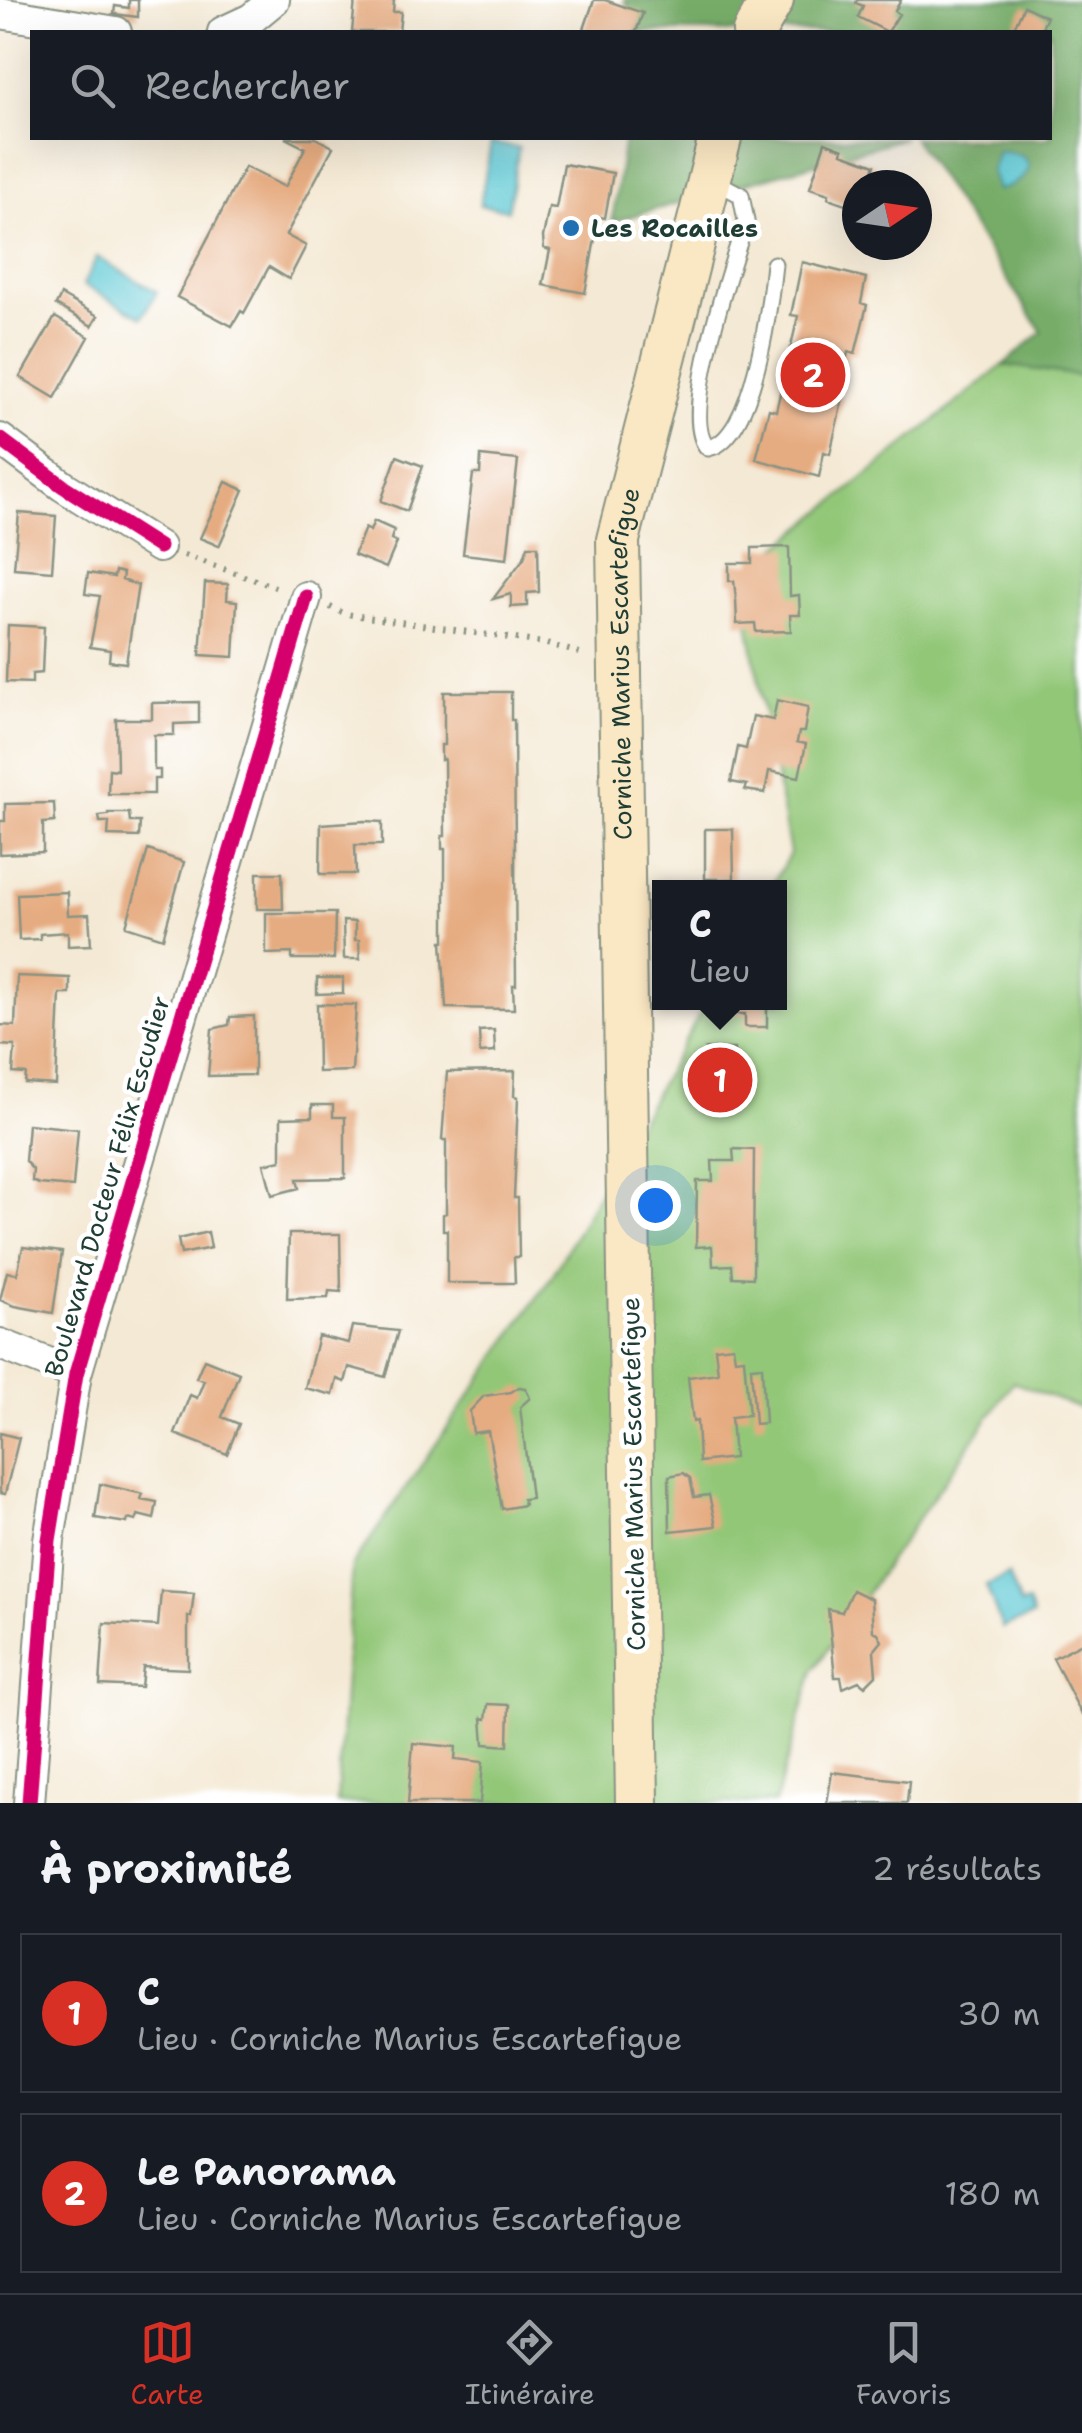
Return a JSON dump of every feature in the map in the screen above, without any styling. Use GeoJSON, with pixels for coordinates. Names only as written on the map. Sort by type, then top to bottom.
{"type":"FeatureCollection","features":[{"type":"Feature","properties":{"kind":"main road"},"geometry":{"type":"LineString","coordinates":[[755,30],[772,0]]}},
{"type":"Feature","properties":{"kind":"main road","name":"Corniche Marius Escartefigue"},"geometry":{"type":"LineString","coordinates":[[637,1803],[618,540],[714,158]]}},
{"type":"Feature","properties":{"kind":"street"},"geometry":{"type":"LineString","coordinates":[[227,30],[250,19],[274,0]]}},
{"type":"Feature","properties":{"kind":"street"},"geometry":{"type":"LineString","coordinates":[[0,13],[51,11],[110,30]]}},
{"type":"Feature","properties":{"kind":"street"},"geometry":{"type":"LineString","coordinates":[[0,439],[63,486],[159,547]]}},
{"type":"Feature","properties":{"kind":"street","name":"Boulevard Docteur Félix Escudier"},"geometry":{"type":"LineString","coordinates":[[29,1803],[49,1540],[76,1374],[306,597]]}},
{"type":"Feature","properties":{"kind":"street","name":"Boulevard Docteur Félix Escudier"},"geometry":{"type":"LineString","coordinates":[[0,1344],[76,1374]]}},
{"type":"Feature","properties":{"kind":"lane"},"geometry":{"type":"LineString","coordinates":[[714,158],[741,195],[746,221],[701,380],[697,419],[701,441],[708,448],[730,435],[748,396],[767,324],[774,264]]}},
{"type":"Feature","properties":{"kind":"path"},"geometry":{"type":"LineString","coordinates":[[159,547],[346,614],[543,643],[586,655],[622,655]]}},
{"type":"Feature","properties":{"kind":"green space"},"geometry":{"type":"Polygon","coordinates":[[[624,0],[1082,0],[1082,376],[1003,365],[1042,332],[914,140],[1052,140],[1052,30],[638,30],[624,0]]]}},
{"type":"Feature","properties":{"kind":"green space"},"geometry":{"type":"Polygon","coordinates":[[[624,140],[897,140],[612,222],[624,140]]]}},
{"type":"Feature","properties":{"kind":"green space"},"geometry":{"type":"Polygon","coordinates":[[[1003,365],[1082,376],[1082,1409],[1013,1382],[813,1671],[775,1803],[337,1803],[352,1566],[552,1276],[702,1010],[787,1010],[787,880],[775,880],[790,853],[740,578],[1003,365]]]}},
{"type":"Feature","properties":{"kind":"water"},"geometry":{"type":"Polygon","coordinates":[[[491,143],[519,148],[508,210],[480,205],[491,143]]]}},
{"type":"Feature","properties":{"kind":"water"},"geometry":{"type":"Polygon","coordinates":[[[998,151],[1021,156],[1028,168],[1015,183],[997,190],[991,171],[998,151]]]}},
{"type":"Feature","properties":{"kind":"water"},"geometry":{"type":"Polygon","coordinates":[[[97,257],[157,292],[142,317],[83,285],[97,257]]]}},
{"type":"Feature","properties":{"kind":"water"},"geometry":{"type":"Polygon","coordinates":[[[1009,1575],[1020,1605],[1028,1603],[1033,1616],[1002,1628],[986,1585],[1009,1575]]]}},
{"type":"Feature","properties":{"kind":"building"},"geometry":{"type":"Polygon","coordinates":[[[129,0],[138,0],[138,17],[114,14],[115,6],[129,8],[129,0]]]}},
{"type":"Feature","properties":{"kind":"building"},"geometry":{"type":"Polygon","coordinates":[[[355,0],[394,0],[393,12],[401,12],[399,30],[352,30],[355,0]]]}},
{"type":"Feature","properties":{"kind":"building"},"geometry":{"type":"Polygon","coordinates":[[[594,0],[643,13],[637,30],[584,30],[594,0]]]}},
{"type":"Feature","properties":{"kind":"building"},"geometry":{"type":"Polygon","coordinates":[[[901,0],[895,11],[899,14],[889,30],[858,17],[863,6],[856,3],[901,0]]]}},
{"type":"Feature","properties":{"kind":"building"},"geometry":{"type":"Polygon","coordinates":[[[1024,6],[1047,17],[1041,30],[1013,30],[1024,6]]]}},
{"type":"Feature","properties":{"kind":"building"},"geometry":{"type":"Polygon","coordinates":[[[289,140],[319,140],[333,147],[286,235],[306,246],[289,279],[269,267],[244,313],[241,311],[232,326],[177,297],[245,167],[285,187],[305,148],[289,140]]]}},
{"type":"Feature","properties":{"kind":"building"},"geometry":{"type":"Polygon","coordinates":[[[825,142],[875,165],[873,170],[842,170],[842,203],[810,188],[825,142]]]}},
{"type":"Feature","properties":{"kind":"building","name":"Les Rocailles"},"geometry":{"type":"Polygon","coordinates":[[[564,164],[613,173],[605,218],[599,217],[585,293],[543,285],[550,250],[544,248],[543,237],[549,207],[556,208],[564,164]]]}},
{"type":"Feature","properties":{"kind":"building"},"geometry":{"type":"Polygon","coordinates":[[[802,262],[866,278],[861,303],[867,305],[855,354],[848,352],[830,454],[824,452],[819,477],[756,459],[769,409],[776,411],[798,316],[791,315],[802,262]]]}},
{"type":"Feature","properties":{"kind":"building"},"geometry":{"type":"Polygon","coordinates":[[[61,295],[98,316],[92,326],[56,305],[61,295]]]}},
{"type":"Feature","properties":{"kind":"building"},"geometry":{"type":"Polygon","coordinates":[[[55,317],[89,337],[55,398],[20,377],[55,317]]]}},
{"type":"Feature","properties":{"kind":"building"},"geometry":{"type":"Polygon","coordinates":[[[397,456],[423,466],[407,511],[381,501],[397,456]]]}},
{"type":"Feature","properties":{"kind":"building"},"geometry":{"type":"Polygon","coordinates":[[[481,456],[518,460],[507,559],[463,554],[473,474],[480,474],[481,456]]]}},
{"type":"Feature","properties":{"kind":"building"},"geometry":{"type":"Polygon","coordinates":[[[226,482],[244,490],[219,546],[200,538],[226,482]]]}},
{"type":"Feature","properties":{"kind":"building"},"geometry":{"type":"Polygon","coordinates":[[[19,513],[56,516],[52,571],[14,568],[19,513]]]}},
{"type":"Feature","properties":{"kind":"building"},"geometry":{"type":"Polygon","coordinates":[[[374,521],[394,530],[391,539],[397,542],[386,568],[354,555],[365,528],[370,531],[374,521]]]}},
{"type":"Feature","properties":{"kind":"building"},"geometry":{"type":"Polygon","coordinates":[[[528,546],[538,546],[539,592],[527,593],[527,606],[511,607],[511,594],[493,599],[524,558],[528,546]]]}},
{"type":"Feature","properties":{"kind":"building"},"geometry":{"type":"Polygon","coordinates":[[[789,547],[790,596],[799,595],[800,615],[790,615],[791,631],[756,632],[755,623],[737,624],[729,563],[752,563],[752,548],[789,547]]]}},
{"type":"Feature","properties":{"kind":"building"},"geometry":{"type":"Polygon","coordinates":[[[115,571],[123,573],[122,580],[138,585],[126,663],[109,661],[110,650],[90,647],[100,596],[85,594],[88,573],[114,577],[115,571]]]}},
{"type":"Feature","properties":{"kind":"building"},"geometry":{"type":"Polygon","coordinates":[[[205,583],[228,584],[227,600],[237,601],[234,657],[200,655],[205,583]]]}},
{"type":"Feature","properties":{"kind":"building"},"geometry":{"type":"Polygon","coordinates":[[[8,625],[44,627],[42,673],[32,674],[32,683],[6,682],[8,625]]]}},
{"type":"Feature","properties":{"kind":"building"},"geometry":{"type":"Polygon","coordinates":[[[444,692],[511,692],[514,1009],[446,1008],[442,941],[444,692]]]}},
{"type":"Feature","properties":{"kind":"building"},"geometry":{"type":"Polygon","coordinates":[[[777,700],[808,707],[804,732],[799,732],[797,742],[806,744],[799,777],[769,771],[765,793],[745,790],[747,785],[731,782],[738,747],[746,749],[753,716],[773,720],[777,700]]]}},
{"type":"Feature","properties":{"kind":"building"},"geometry":{"type":"Polygon","coordinates":[[[199,702],[199,723],[174,724],[174,735],[154,735],[154,770],[160,770],[160,779],[154,779],[154,794],[108,794],[109,769],[117,770],[116,719],[152,719],[152,703],[199,702]]]}},
{"type":"Feature","properties":{"kind":"building"},"geometry":{"type":"Polygon","coordinates":[[[54,803],[55,822],[43,823],[43,852],[0,854],[0,821],[5,821],[5,804],[54,803]]]}},
{"type":"Feature","properties":{"kind":"building"},"geometry":{"type":"Polygon","coordinates":[[[129,813],[130,822],[140,822],[139,837],[108,836],[109,822],[100,822],[99,816],[129,813]]]}},
{"type":"Feature","properties":{"kind":"building"},"geometry":{"type":"Polygon","coordinates":[[[382,822],[382,845],[355,845],[356,874],[320,874],[321,824],[382,822]]]}},
{"type":"Feature","properties":{"kind":"building"},"geometry":{"type":"Polygon","coordinates":[[[705,829],[733,829],[734,879],[705,879],[705,829]]]}},
{"type":"Feature","properties":{"kind":"building"},"geometry":{"type":"Polygon","coordinates":[[[148,850],[184,862],[163,938],[126,926],[148,850]]]}},
{"type":"Feature","properties":{"kind":"building"},"geometry":{"type":"Polygon","coordinates":[[[257,873],[282,873],[283,909],[257,909],[257,873]]]}},
{"type":"Feature","properties":{"kind":"building"},"geometry":{"type":"Polygon","coordinates":[[[67,892],[68,915],[89,914],[91,945],[68,946],[68,932],[19,940],[17,894],[67,892]]]}},
{"type":"Feature","properties":{"kind":"building"},"geometry":{"type":"Polygon","coordinates":[[[266,913],[335,913],[334,959],[292,959],[292,953],[266,954],[266,913]]]}},
{"type":"Feature","properties":{"kind":"building"},"geometry":{"type":"Polygon","coordinates":[[[343,921],[355,922],[360,959],[344,959],[343,921]]]}},
{"type":"Feature","properties":{"kind":"building"},"geometry":{"type":"Polygon","coordinates":[[[17,976],[70,978],[70,994],[60,994],[56,1085],[25,1083],[26,1074],[13,1073],[15,1046],[0,1045],[0,1025],[15,1026],[17,976]]]}},
{"type":"Feature","properties":{"kind":"building"},"geometry":{"type":"Polygon","coordinates":[[[317,978],[343,978],[343,993],[317,994],[317,978]]]}},
{"type":"Feature","properties":{"kind":"building"},"geometry":{"type":"Polygon","coordinates":[[[317,1004],[356,1005],[352,1071],[318,1072],[317,1004]]]}},
{"type":"Feature","properties":{"kind":"building"},"geometry":{"type":"Polygon","coordinates":[[[725,1010],[767,1010],[767,1027],[745,1027],[745,1014],[725,1014],[725,1010]]]}},
{"type":"Feature","properties":{"kind":"building"},"geometry":{"type":"Polygon","coordinates":[[[254,1016],[254,1075],[208,1076],[212,1029],[229,1025],[230,1017],[254,1016]]]}},
{"type":"Feature","properties":{"kind":"building"},"geometry":{"type":"Polygon","coordinates":[[[494,1030],[495,1052],[480,1053],[479,1031],[494,1030]]]}},
{"type":"Feature","properties":{"kind":"building"},"geometry":{"type":"Polygon","coordinates":[[[705,1049],[734,1049],[734,1111],[705,1111],[705,1049]]]}},
{"type":"Feature","properties":{"kind":"building"},"geometry":{"type":"Polygon","coordinates":[[[515,1071],[514,1096],[518,1097],[514,1198],[518,1198],[519,1257],[514,1257],[515,1283],[447,1283],[447,1230],[443,1230],[446,1140],[442,1140],[447,1072],[515,1071]]]}},
{"type":"Feature","properties":{"kind":"building"},"geometry":{"type":"Polygon","coordinates":[[[312,1105],[333,1105],[333,1117],[345,1117],[345,1178],[297,1179],[299,1188],[272,1195],[264,1164],[281,1160],[281,1118],[312,1117],[312,1105]]]}},
{"type":"Feature","properties":{"kind":"building"},"geometry":{"type":"Polygon","coordinates":[[[28,1124],[78,1129],[73,1187],[32,1181],[33,1170],[25,1161],[28,1124]]]}},
{"type":"Feature","properties":{"kind":"building"},"geometry":{"type":"Polygon","coordinates":[[[733,1149],[754,1150],[753,1278],[733,1277],[732,1265],[713,1266],[712,1246],[696,1247],[697,1181],[713,1181],[712,1161],[734,1161],[733,1149]]]}},
{"type":"Feature","properties":{"kind":"building"},"geometry":{"type":"Polygon","coordinates":[[[208,1232],[211,1248],[181,1254],[178,1239],[208,1232]]]}},
{"type":"Feature","properties":{"kind":"building"},"geometry":{"type":"Polygon","coordinates":[[[289,1234],[340,1234],[341,1292],[329,1291],[328,1298],[287,1299],[289,1234]]]}},
{"type":"Feature","properties":{"kind":"building"},"geometry":{"type":"Polygon","coordinates":[[[23,1247],[62,1252],[53,1313],[0,1300],[7,1272],[17,1274],[23,1247]]]}},
{"type":"Feature","properties":{"kind":"building"},"geometry":{"type":"Polygon","coordinates":[[[352,1326],[398,1331],[385,1377],[349,1367],[345,1382],[337,1379],[333,1395],[305,1388],[318,1336],[348,1343],[352,1326]]]}},
{"type":"Feature","properties":{"kind":"building"},"geometry":{"type":"Polygon","coordinates":[[[733,1346],[735,1359],[744,1358],[749,1415],[731,1417],[734,1458],[699,1462],[697,1421],[693,1422],[688,1377],[718,1373],[715,1348],[733,1346]]]}},
{"type":"Feature","properties":{"kind":"building"},"geometry":{"type":"Polygon","coordinates":[[[204,1359],[239,1373],[222,1417],[239,1424],[227,1454],[175,1434],[190,1395],[197,1398],[204,1380],[196,1378],[204,1359]]]}},
{"type":"Feature","properties":{"kind":"building"},"geometry":{"type":"Polygon","coordinates":[[[762,1366],[765,1423],[755,1424],[751,1367],[762,1366]]]}},
{"type":"Feature","properties":{"kind":"building"},"geometry":{"type":"Polygon","coordinates":[[[525,1388],[530,1398],[520,1407],[531,1498],[523,1499],[524,1505],[502,1509],[488,1431],[473,1433],[470,1411],[484,1396],[525,1388]]]}},
{"type":"Feature","properties":{"kind":"building"},"geometry":{"type":"Polygon","coordinates":[[[0,1433],[19,1438],[5,1494],[0,1493],[0,1433]]]}},
{"type":"Feature","properties":{"kind":"building"},"geometry":{"type":"Polygon","coordinates":[[[683,1473],[690,1478],[694,1497],[709,1495],[716,1526],[670,1531],[669,1476],[683,1473]]]}},
{"type":"Feature","properties":{"kind":"building"},"geometry":{"type":"Polygon","coordinates":[[[100,1484],[143,1494],[141,1499],[157,1502],[154,1519],[138,1515],[136,1521],[128,1519],[127,1523],[95,1518],[100,1484]]]}},
{"type":"Feature","properties":{"kind":"building"},"geometry":{"type":"Polygon","coordinates":[[[852,1590],[871,1599],[873,1631],[882,1641],[874,1651],[876,1675],[865,1686],[859,1681],[843,1688],[841,1677],[835,1677],[828,1609],[842,1612],[852,1590]]]}},
{"type":"Feature","properties":{"kind":"building"},"geometry":{"type":"Polygon","coordinates":[[[161,1591],[194,1593],[191,1617],[188,1616],[188,1669],[143,1667],[141,1687],[100,1685],[104,1623],[158,1626],[161,1591]]]}},
{"type":"Feature","properties":{"kind":"building"},"geometry":{"type":"Polygon","coordinates":[[[1082,1643],[1082,1715],[1053,1658],[1082,1643]]]}},
{"type":"Feature","properties":{"kind":"building"},"geometry":{"type":"Polygon","coordinates":[[[488,1704],[509,1705],[508,1746],[484,1744],[482,1718],[486,1719],[488,1704]]]}},
{"type":"Feature","properties":{"kind":"building"},"geometry":{"type":"Polygon","coordinates":[[[413,1743],[456,1747],[455,1759],[483,1762],[480,1803],[408,1803],[413,1743]]]}},
{"type":"Feature","properties":{"kind":"building"},"geometry":{"type":"Polygon","coordinates":[[[832,1772],[909,1781],[907,1803],[827,1803],[832,1772]]]}},
{"type":"Feature","properties":{"kind":"cycle path"},"geometry":{"type":"LineString","coordinates":[[0,439],[63,486],[159,547]]}},
{"type":"Feature","properties":{"kind":"cycle path"},"geometry":{"type":"LineString","coordinates":[[29,1803],[49,1540],[76,1374],[306,597]]}},
{"type":"Feature","properties":{"kind":"place","name":"Les Rocailles"},"geometry":{"type":"Point","coordinates":[571,228]}},
{"type":"Feature","properties":{"kind":"place","name":"Le Panorama"},"geometry":{"type":"Point","coordinates":[813,375]}},
{"type":"Feature","properties":{"kind":"place","name":"C"},"geometry":{"type":"Point","coordinates":[720,1080]}}]}
